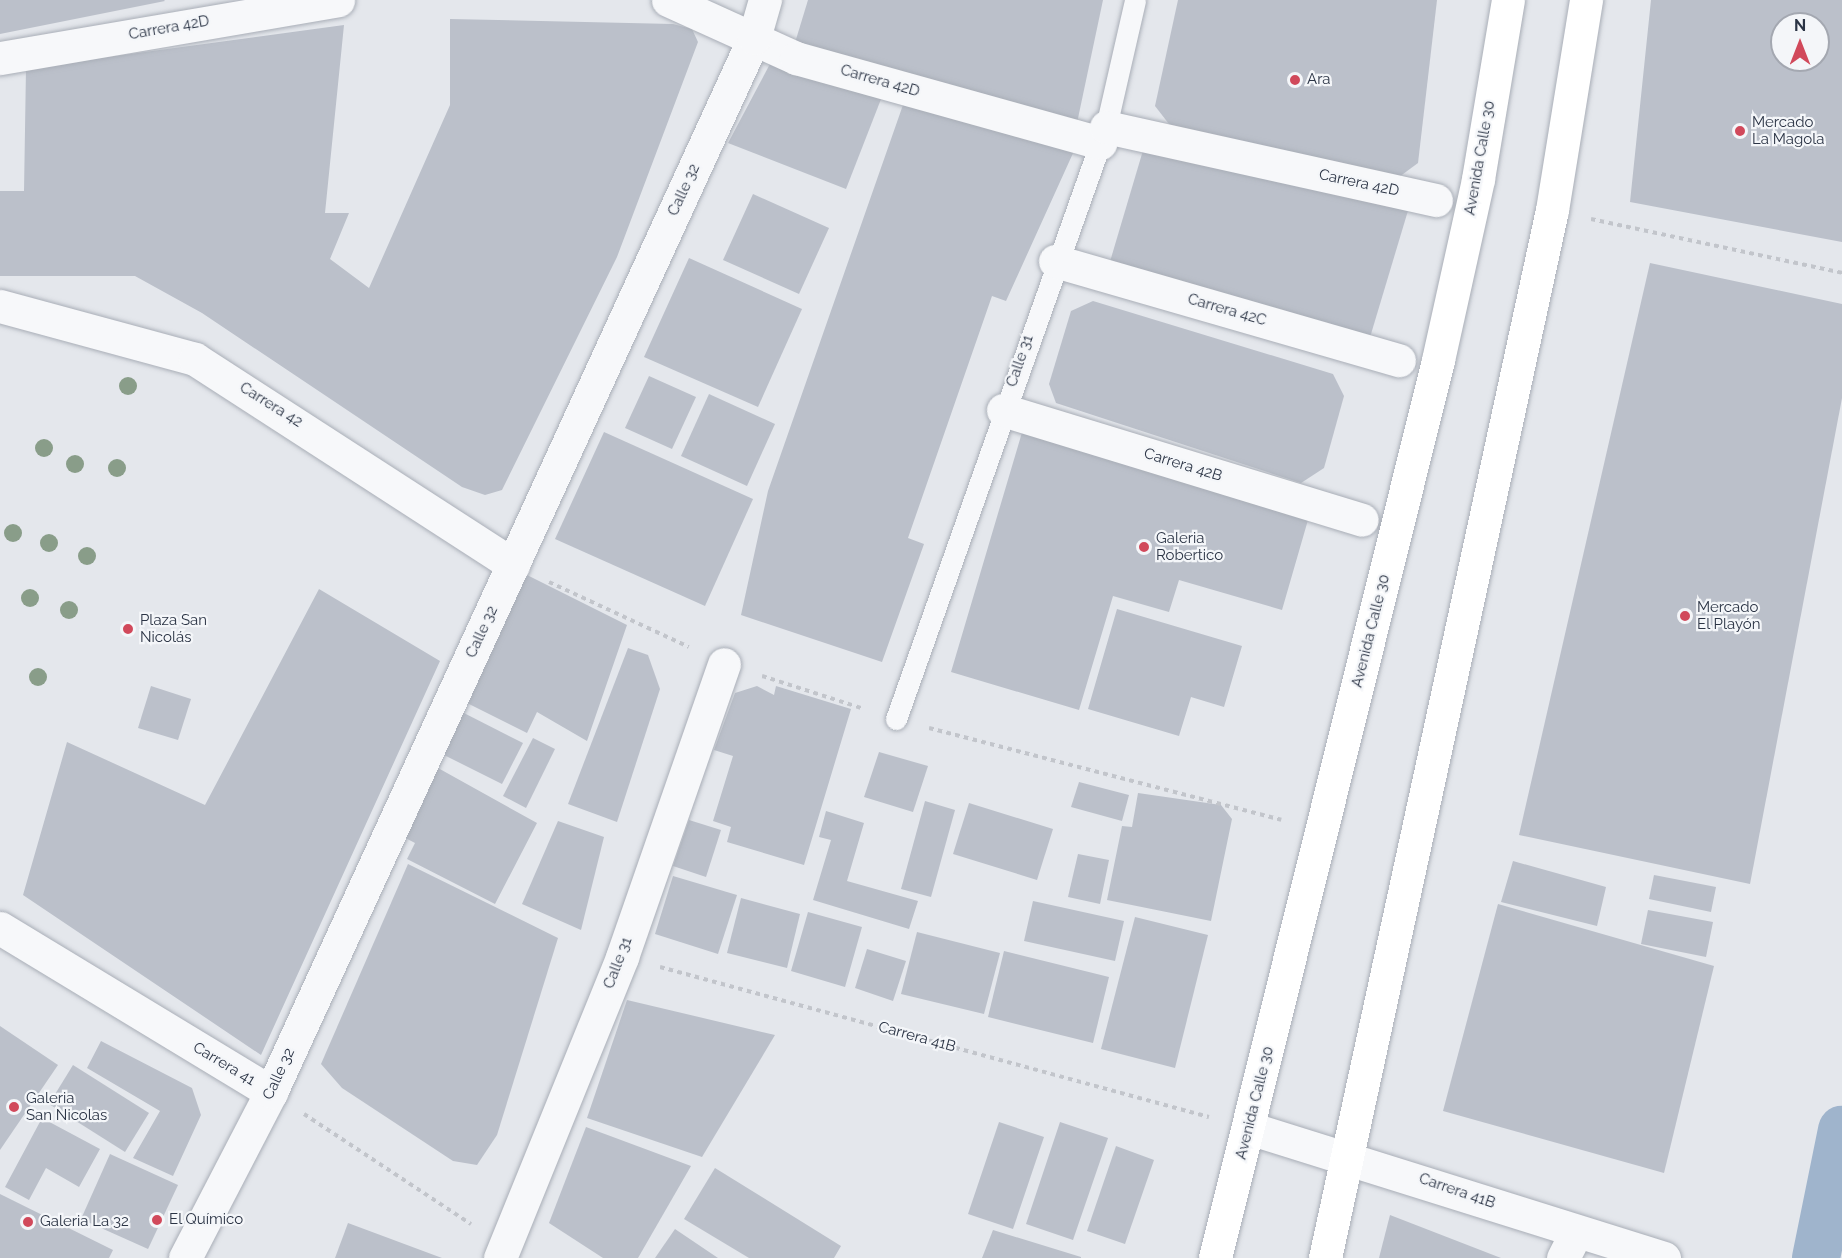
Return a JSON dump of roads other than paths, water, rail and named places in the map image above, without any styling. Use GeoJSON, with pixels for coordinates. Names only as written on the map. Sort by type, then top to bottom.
{"type":"FeatureCollection","features":[{"type":"Feature","properties":{"kind":"highway","name":"Avenida Calle 30"},"geometry":{"type":"LineString","coordinates":[[1215,1258],[1438,360],[1478,179],[1508,0]]}},
{"type":"Feature","properties":{"kind":"highway"},"geometry":{"type":"LineString","coordinates":[[1325,1258],[1552,210],[1586,0]]}},
{"type":"Feature","properties":{"kind":"street","name":"Carrera 42D"},"geometry":{"type":"LineString","coordinates":[[0,58],[338,0]]}},
{"type":"Feature","properties":{"kind":"street","name":"Carrera 42D"},"geometry":{"type":"LineString","coordinates":[[668,0],[796,58],[1103,135],[1436,200]]}},
{"type":"Feature","properties":{"kind":"street","name":"Calle 32"},"geometry":{"type":"LineString","coordinates":[[185,1258],[271,1092],[754,38],[765,0]]}},
{"type":"Feature","properties":{"kind":"street","name":"Carrera 42C"},"geometry":{"type":"LineString","coordinates":[[1055,261],[1399,360]]}},
{"type":"Feature","properties":{"kind":"street","name":"Carrera 42"},"geometry":{"type":"LineString","coordinates":[[0,306],[195,359],[513,565]]}},
{"type":"Feature","properties":{"kind":"street","name":"Carrera 42B"},"geometry":{"type":"LineString","coordinates":[[1003,410],[1362,520]]}},
{"type":"Feature","properties":{"kind":"street","name":"Calle 31"},"geometry":{"type":"LineString","coordinates":[[503,1252],[622,957],[724,664]]}},
{"type":"Feature","properties":{"kind":"street","name":"Carrera 41"},"geometry":{"type":"LineString","coordinates":[[0,927],[271,1092]]}},
{"type":"Feature","properties":{"kind":"street","name":"Carrera 41B"},"geometry":{"type":"LineString","coordinates":[[1249,1128],[1348,1155],[1569,1245],[1664,1258]]}},
{"type":"Feature","properties":{"kind":"lane","name":"Calle 31"},"geometry":{"type":"LineString","coordinates":[[896,719],[1055,261],[1103,135],[1135,0]]}},
{"type":"Feature","properties":{"kind":"waterway"},"geometry":{"type":"LineString","coordinates":[[1816,1258],[1842,1130]]}},
{"type":"Feature","properties":{"kind":"place","name":"Ara"},"geometry":{"type":"Point","coordinates":[1295,80]}},
{"type":"Feature","properties":{"kind":"place","name":"Mercado La Magola"},"geometry":{"type":"Point","coordinates":[1740,131]}},
{"type":"Feature","properties":{"kind":"place","name":"Galeria Robertico"},"geometry":{"type":"Point","coordinates":[1144,547]}},
{"type":"Feature","properties":{"kind":"place","name":"Mercado El Playón"},"geometry":{"type":"Point","coordinates":[1685,616]}},
{"type":"Feature","properties":{"kind":"place","name":"Plaza San Nicolás"},"geometry":{"type":"Point","coordinates":[128,629]}},
{"type":"Feature","properties":{"kind":"place","name":"Galeria San Nicolas"},"geometry":{"type":"Point","coordinates":[14,1107]}},
{"type":"Feature","properties":{"kind":"place","name":"El Químico"},"geometry":{"type":"Point","coordinates":[157,1220]}},
{"type":"Feature","properties":{"kind":"place","name":"Galeria La 32"},"geometry":{"type":"Point","coordinates":[28,1222]}}]}
